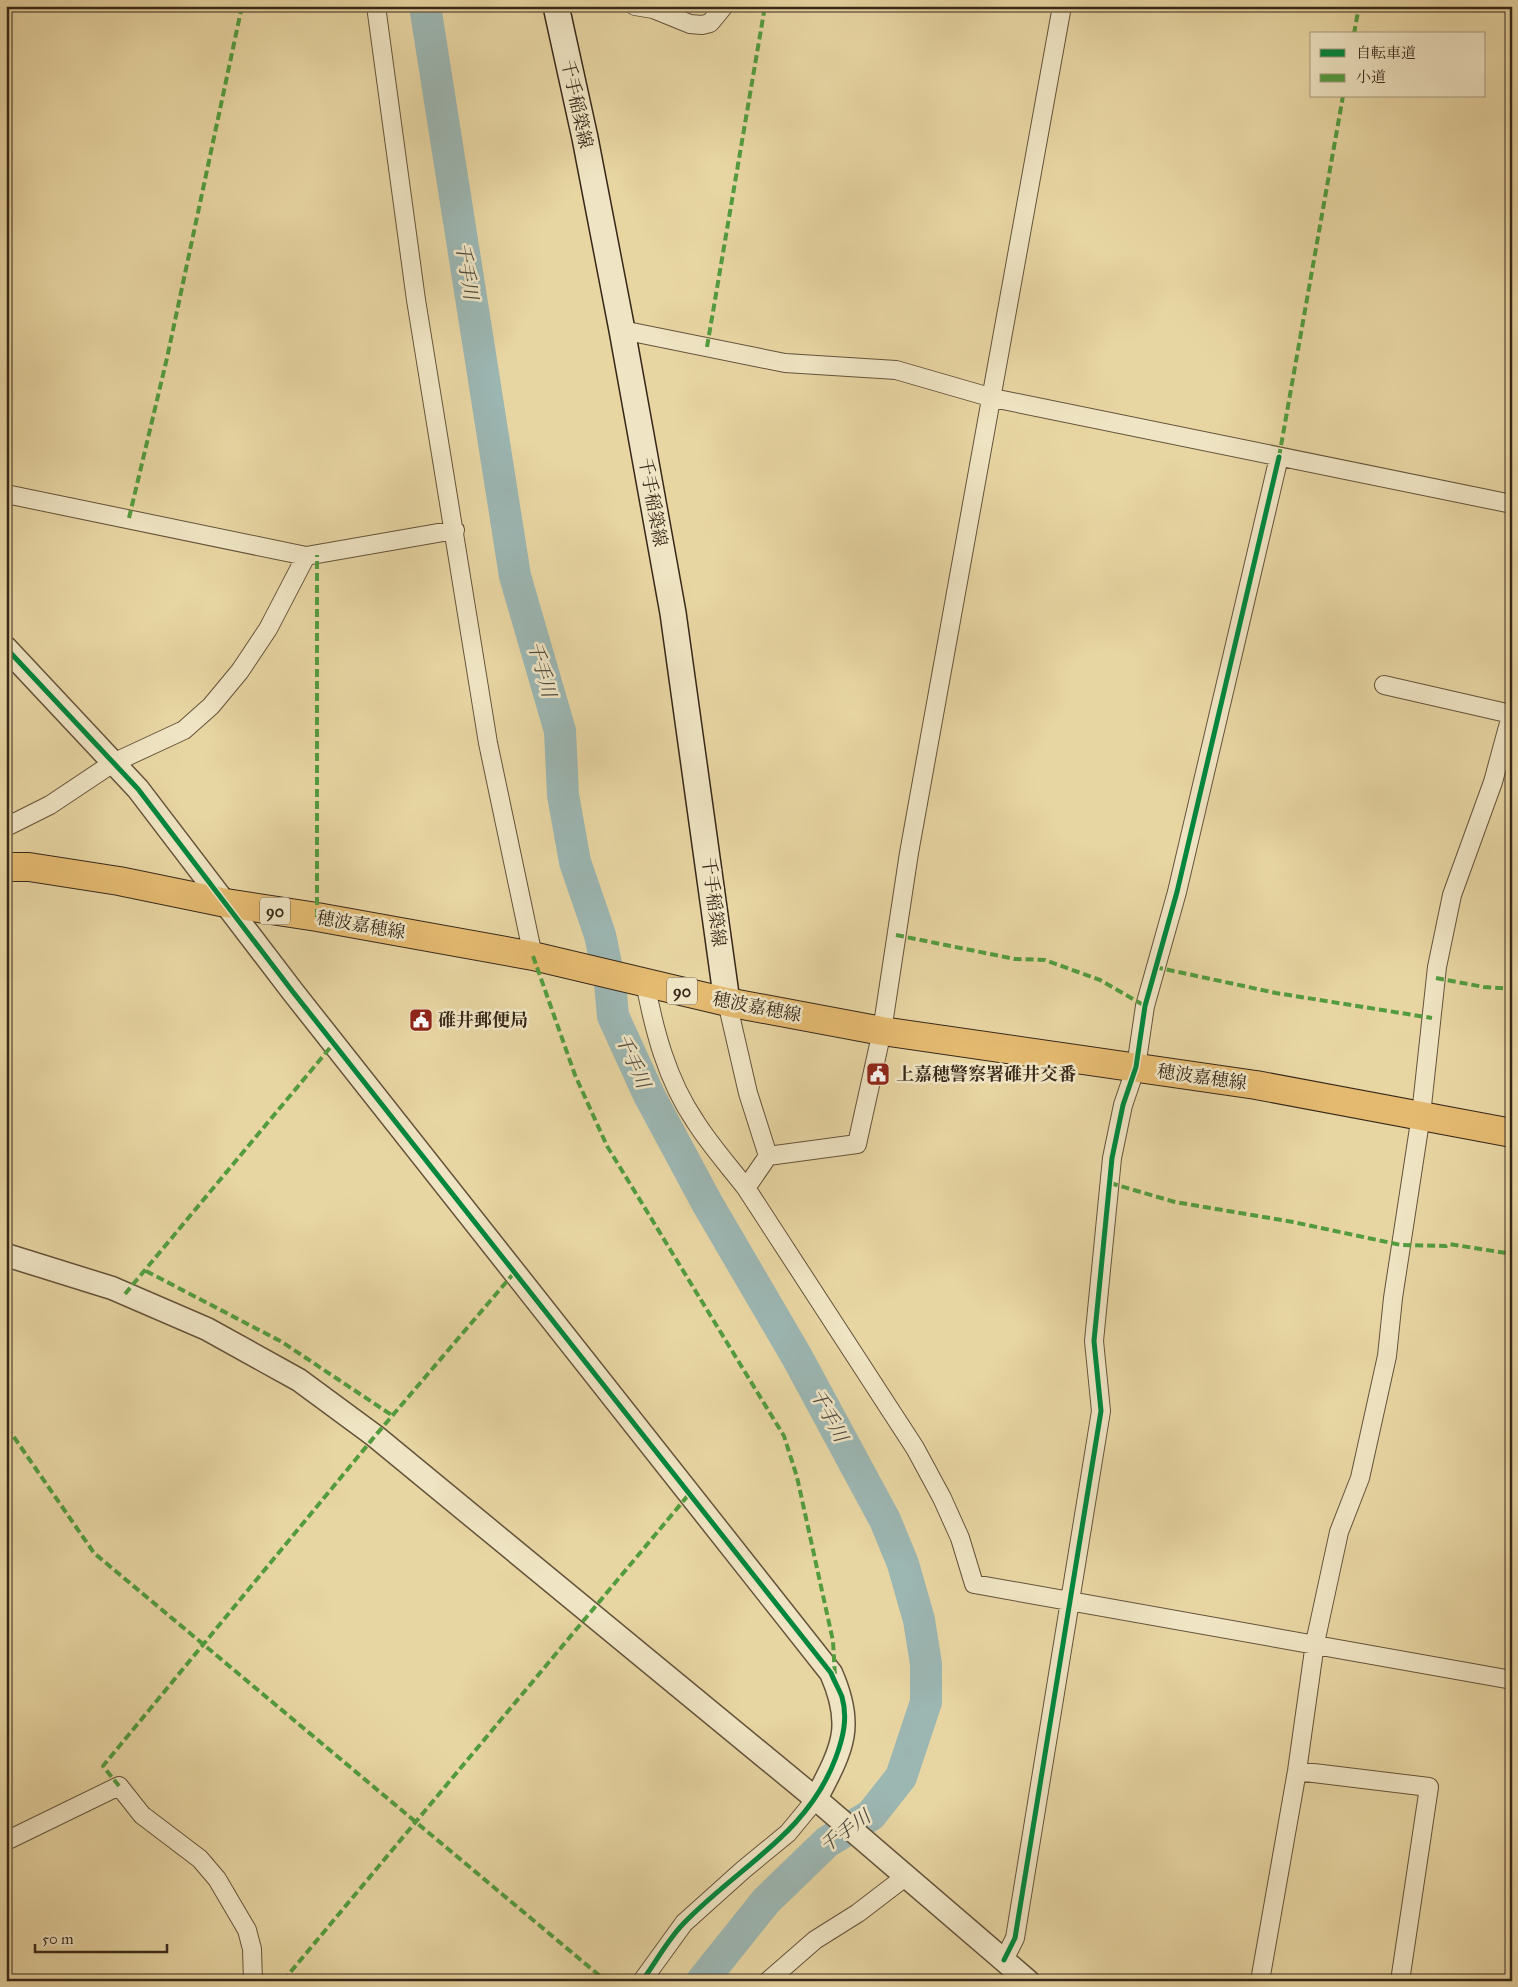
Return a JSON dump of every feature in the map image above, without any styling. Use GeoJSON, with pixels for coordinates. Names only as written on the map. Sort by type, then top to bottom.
{"type":"FeatureCollection","features":[{"type":"Feature","properties":{"kind":"main road","name":"千手稲築線"},"geometry":{"type":"LineString","coordinates":[[556,6],[585,138],[673,613],[727,1002]]}},
{"type":"Feature","properties":{"kind":"main road","name":"穂波嘉穂線"},"geometry":{"type":"LineString","coordinates":[[6,867],[29,866],[226,903],[316,917],[538,957],[727,1002],[882,1031],[1256,1085],[1512,1133]]}},
{"type":"Feature","properties":{"kind":"street"},"geometry":{"type":"LineString","coordinates":[[376,6],[416,300],[455,530],[488,743],[538,957]]}},
{"type":"Feature","properties":{"kind":"street"},"geometry":{"type":"LineString","coordinates":[[635,6],[653,9],[690,24],[702,25],[710,23],[724,6]]}},
{"type":"Feature","properties":{"kind":"street"},"geometry":{"type":"LineString","coordinates":[[746,1188],[768,1156],[856,1144],[882,1031],[909,853],[993,398],[1062,6]]}},
{"type":"Feature","properties":{"kind":"street"},"geometry":{"type":"LineString","coordinates":[[622,330],[785,363],[896,370],[993,398],[1512,504]]}},
{"type":"Feature","properties":{"kind":"street"},"geometry":{"type":"LineString","coordinates":[[1004,1960],[1014,1938],[1101,1411],[1094,1341],[1112,1158],[1122,1105],[1136,1067],[1145,1006],[1176,892],[1279,457]]}},
{"type":"Feature","properties":{"kind":"street"},"geometry":{"type":"LineString","coordinates":[[6,494],[306,556],[455,530]]}},
{"type":"Feature","properties":{"kind":"street"},"geometry":{"type":"LineString","coordinates":[[6,827],[50,804],[113,763],[184,730],[211,706],[240,671],[268,629],[306,556]]}},
{"type":"Feature","properties":{"kind":"street"},"geometry":{"type":"LineString","coordinates":[[6,648],[138,789],[299,999],[831,1673],[842,1698],[845,1719],[842,1740],[832,1769],[816,1799],[788,1833],[743,1870],[684,1924],[642,1981]]}},
{"type":"Feature","properties":{"kind":"street"},"geometry":{"type":"LineString","coordinates":[[1260,1981],[1297,1771],[1315,1643],[1339,1532],[1360,1478],[1387,1356],[1393,1298],[1421,1115],[1437,967],[1452,895],[1493,782],[1512,713],[1384,685]]}},
{"type":"Feature","properties":{"kind":"street"},"geometry":{"type":"LineString","coordinates":[[641,981],[654,1030],[669,1071],[694,1120],[746,1188],[915,1448],[942,1498],[960,1538],[974,1584],[1315,1643],[1512,1680]]}},
{"type":"Feature","properties":{"kind":"street"},"geometry":{"type":"LineString","coordinates":[[727,1002],[748,1093],[768,1156]]}},
{"type":"Feature","properties":{"kind":"street"},"geometry":{"type":"LineString","coordinates":[[6,1256],[112,1288],[207,1329],[298,1380],[375,1436],[816,1799],[1028,1981]]}},
{"type":"Feature","properties":{"kind":"street"},"geometry":{"type":"LineString","coordinates":[[1297,1771],[1429,1788],[1400,1981]]}},
{"type":"Feature","properties":{"kind":"street"},"geometry":{"type":"LineString","coordinates":[[6,1841],[119,1786],[142,1815],[200,1860],[217,1879],[247,1930],[252,1949],[252,1981]]}},
{"type":"Feature","properties":{"kind":"street"},"geometry":{"type":"LineString","coordinates":[[768,1981],[815,1940],[858,1913],[901,1873]]}},
{"type":"Feature","properties":{"kind":"waterway","name":"千手川"},"geometry":{"type":"LineString","coordinates":[[425,6],[515,576],[560,731],[563,795],[575,862],[600,935],[610,983],[613,1016],[649,1095],[707,1203],[797,1357],[885,1520],[903,1564],[919,1620],[926,1664],[926,1702],[901,1777],[871,1815],[827,1842],[766,1901],[702,1981]]}},
{"type":"Feature","properties":{"kind":"marked path"},"geometry":{"type":"LineString","coordinates":[[129,518],[167,358],[242,6]]}},
{"type":"Feature","properties":{"kind":"marked path"},"geometry":{"type":"LineString","coordinates":[[707,347],[765,6]]}},
{"type":"Feature","properties":{"kind":"marked path"},"geometry":{"type":"LineString","coordinates":[[1354,32],[1359,6]]}},
{"type":"Feature","properties":{"kind":"marked path"},"geometry":{"type":"LineString","coordinates":[[1279,457],[1343,98]]}},
{"type":"Feature","properties":{"kind":"marked path"},"geometry":{"type":"LineString","coordinates":[[317,555],[317,917]]}},
{"type":"Feature","properties":{"kind":"marked path"},"geometry":{"type":"LineString","coordinates":[[896,935],[1015,959],[1045,960],[1100,980],[1145,1006]]}},
{"type":"Feature","properties":{"kind":"marked path"},"geometry":{"type":"LineString","coordinates":[[533,956],[575,1075],[607,1146],[784,1436],[797,1477],[833,1641],[835,1677]]}},
{"type":"Feature","properties":{"kind":"marked path"},"geometry":{"type":"LineString","coordinates":[[1155,967],[1276,993],[1432,1018]]}},
{"type":"Feature","properties":{"kind":"marked path"},"geometry":{"type":"LineString","coordinates":[[1436,978],[1484,987],[1512,989]]}},
{"type":"Feature","properties":{"kind":"marked path"},"geometry":{"type":"LineString","coordinates":[[125,1294],[334,1043]]}},
{"type":"Feature","properties":{"kind":"marked path"},"geometry":{"type":"LineString","coordinates":[[1110,1183],[1175,1202],[1293,1222],[1401,1245],[1446,1246],[1449,1244],[1512,1254]]}},
{"type":"Feature","properties":{"kind":"marked path"},"geometry":{"type":"LineString","coordinates":[[146,1271],[282,1342],[393,1416]]}},
{"type":"Feature","properties":{"kind":"marked path"},"geometry":{"type":"LineString","coordinates":[[119,1786],[103,1766],[375,1436],[514,1273]]}},
{"type":"Feature","properties":{"kind":"marked path"},"geometry":{"type":"LineString","coordinates":[[7,1427],[94,1553],[606,1981]]}},
{"type":"Feature","properties":{"kind":"marked path"},"geometry":{"type":"LineString","coordinates":[[283,1981],[690,1493]]}},
{"type":"Feature","properties":{"kind":"cycle path"},"geometry":{"type":"LineString","coordinates":[[1004,1960],[1015,1938],[1101,1411],[1094,1341],[1112,1158],[1123,1105],[1136,1067],[1145,1006],[1177,892],[1279,457]]}},
{"type":"Feature","properties":{"kind":"cycle path"},"geometry":{"type":"LineString","coordinates":[[6,648],[138,789],[293,992],[831,1673],[842,1697],[845,1720],[839,1750],[824,1784],[808,1807],[770,1848],[705,1903],[678,1929],[642,1981]]}},
{"type":"Feature","properties":{"kind":"place","name":"碓井郵便局"},"geometry":{"type":"Point","coordinates":[421,1020]}},
{"type":"Feature","properties":{"kind":"place","name":"上嘉穂警察署碓井交番"},"geometry":{"type":"Point","coordinates":[878,1074]}}]}
